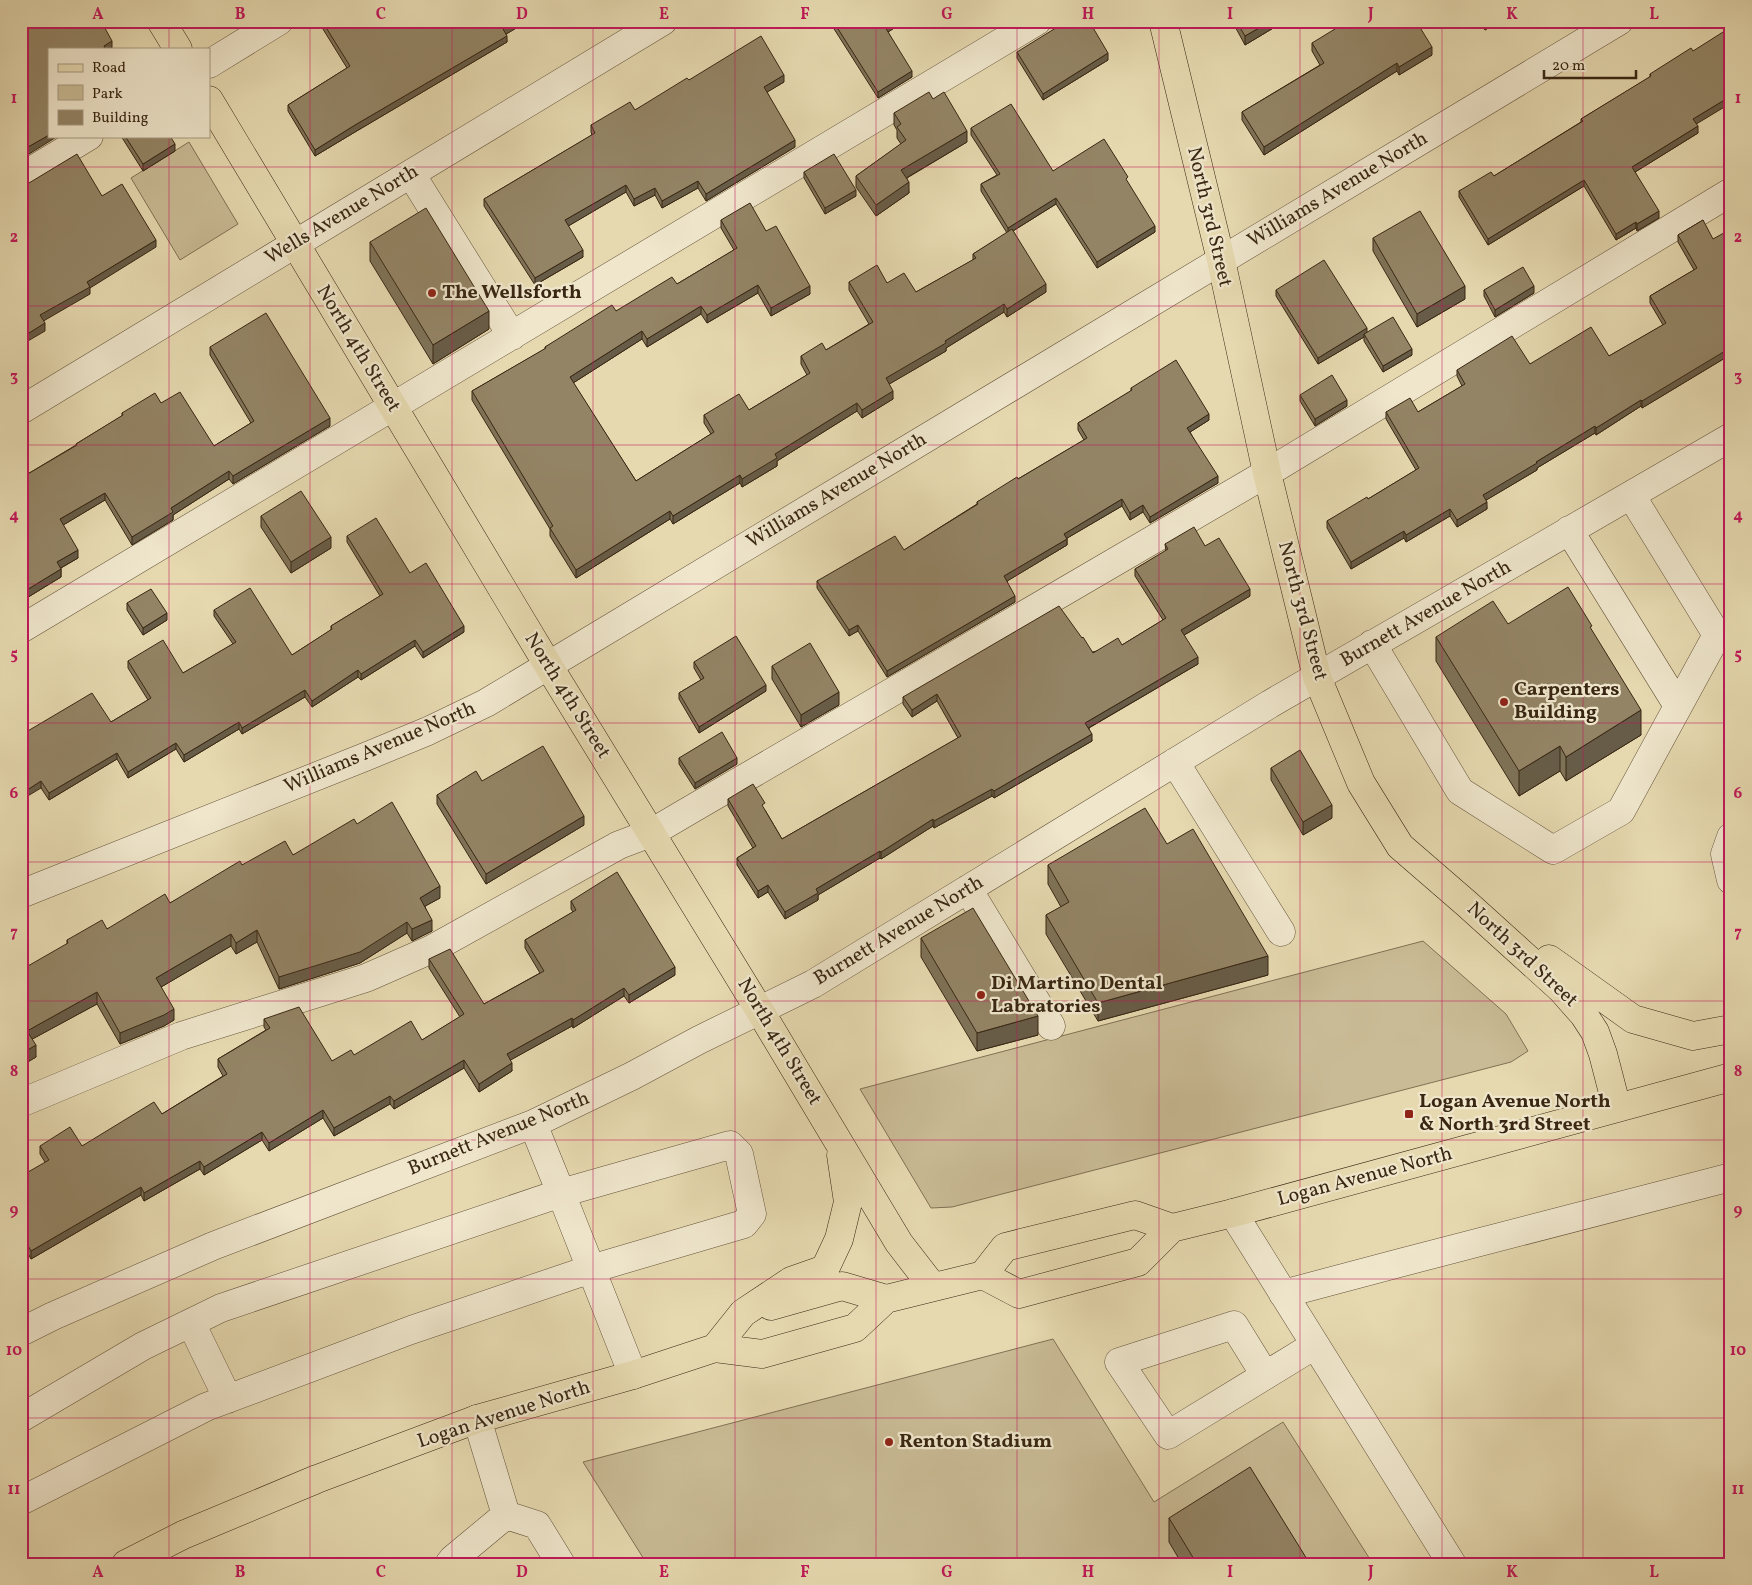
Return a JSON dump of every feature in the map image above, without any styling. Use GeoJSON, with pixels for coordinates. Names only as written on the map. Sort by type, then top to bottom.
{"type":"FeatureCollection","features":[{"type":"Feature","properties":{"kind":"main road"},"geometry":{"type":"LineString","coordinates":[[161,21],[177,48]]}},
{"type":"Feature","properties":{"kind":"main road","name":"North 3rd Street"},"geometry":{"type":"LineString","coordinates":[[1163,21],[1221,260],[1267,473],[1317,677],[1361,783],[1400,846],[1561,989],[1584,1015],[1595,1032],[1603,1054],[1617,1108]]}},
{"type":"Feature","properties":{"kind":"main road","name":"North 4th Street"},"geometry":{"type":"LineString","coordinates":[[210,102],[548,666],[760,1011],[899,1242],[934,1287]]}},
{"type":"Feature","properties":{"kind":"main road"},"geometry":{"type":"LineString","coordinates":[[1467,904],[1558,965],[1633,1020],[1693,1036],[1731,1029]]}},
{"type":"Feature","properties":{"kind":"main road","name":"Logan Avenue North"},"geometry":{"type":"LineString","coordinates":[[1172,1228],[1233,1214],[1731,1077]]}},
{"type":"Feature","properties":{"kind":"main road"},"geometry":{"type":"LineString","coordinates":[[716,1348],[743,1313],[791,1281],[825,1269],[839,1239],[848,1202],[838,1142]]}},
{"type":"Feature","properties":{"kind":"main road"},"geometry":{"type":"LineString","coordinates":[[1135,1215],[1172,1228],[1138,1262],[1019,1294],[983,1275],[1004,1247],[1135,1215]]}},
{"type":"Feature","properties":{"kind":"main road","name":"Logan Avenue North"},"geometry":{"type":"LineString","coordinates":[[126,1564],[183,1535],[317,1479],[477,1419],[633,1375],[716,1348],[762,1354],[855,1328],[886,1299],[983,1275]]}},
{"type":"Feature","properties":{"kind":"main road"},"geometry":{"type":"LineString","coordinates":[[743,1313],[842,1286],[886,1299]]}},
{"type":"Feature","properties":{"kind":"street"},"geometry":{"type":"LineString","coordinates":[[210,63],[280,21]]}},
{"type":"Feature","properties":{"kind":"street","name":"Wells Avenue North"},"geometry":{"type":"LineString","coordinates":[[21,410],[663,21]]}},
{"type":"Feature","properties":{"kind":"street"},"geometry":{"type":"LineString","coordinates":[[21,629],[1037,21]]}},
{"type":"Feature","properties":{"kind":"street","name":"Williams Avenue North"},"geometry":{"type":"LineString","coordinates":[[21,894],[428,731],[486,703],[1619,21]]}},
{"type":"Feature","properties":{"kind":"street"},"geometry":{"type":"LineString","coordinates":[[21,177],[86,138]]}},
{"type":"Feature","properties":{"kind":"street"},"geometry":{"type":"LineString","coordinates":[[411,174],[512,336]]}},
{"type":"Feature","properties":{"kind":"street"},"geometry":{"type":"LineString","coordinates":[[21,1103],[181,1036],[366,978],[432,949],[619,845],[651,833],[1267,473],[1731,192]]}},
{"type":"Feature","properties":{"kind":"street","name":"Burnett Avenue North"},"geometry":{"type":"LineString","coordinates":[[21,1332],[53,1316],[213,1246],[532,1124],[632,1076],[699,1040],[813,984],[1270,704],[1731,437]]}},
{"type":"Feature","properties":{"kind":"street"},"geometry":{"type":"LineString","coordinates":[[1372,644],[1460,791],[1553,850],[1621,811],[1717,635],[1631,495]]}},
{"type":"Feature","properties":{"kind":"street"},"geometry":{"type":"LineString","coordinates":[[1569,530],[1678,706]]}},
{"type":"Feature","properties":{"kind":"street"},"geometry":{"type":"LineString","coordinates":[[1175,762],[1281,932]]}},
{"type":"Feature","properties":{"kind":"street"},"geometry":{"type":"LineString","coordinates":[[1731,837],[1725,854],[1731,880]]}},
{"type":"Feature","properties":{"kind":"street"},"geometry":{"type":"LineString","coordinates":[[968,889],[1051,1026]]}},
{"type":"Feature","properties":{"kind":"street"},"geometry":{"type":"LineString","coordinates":[[532,1124],[633,1375]]}},
{"type":"Feature","properties":{"kind":"street"},"geometry":{"type":"LineString","coordinates":[[21,1418],[143,1346],[221,1308],[561,1193],[730,1145],[738,1154],[752,1214],[744,1224],[591,1269],[411,1330],[228,1399],[197,1412],[21,1501]]}},
{"type":"Feature","properties":{"kind":"street"},"geometry":{"type":"LineString","coordinates":[[1283,1294],[1546,1226],[1640,1199],[1731,1177]]}},
{"type":"Feature","properties":{"kind":"street"},"geometry":{"type":"LineString","coordinates":[[1233,1214],[1452,1564]]}},
{"type":"Feature","properties":{"kind":"street"},"geometry":{"type":"LineString","coordinates":[[191,1323],[228,1399]]}},
{"type":"Feature","properties":{"kind":"street"},"geometry":{"type":"LineString","coordinates":[[1265,1375],[1234,1325],[1119,1362],[1168,1435],[1315,1345]]}},
{"type":"Feature","properties":{"kind":"street"},"geometry":{"type":"LineString","coordinates":[[477,1419],[506,1515]]}},
{"type":"Feature","properties":{"kind":"street"},"geometry":{"type":"LineString","coordinates":[[450,1564],[453,1559],[506,1515]]}},
{"type":"Feature","properties":{"kind":"street"},"geometry":{"type":"LineString","coordinates":[[506,1515],[537,1525],[561,1564]]}},
{"type":"Feature","properties":{"kind":"green space"},"geometry":{"type":"Polygon","coordinates":[[[189,142],[238,224],[180,260],[131,178],[189,142]]]}},
{"type":"Feature","properties":{"kind":"green space"},"geometry":{"type":"Polygon","coordinates":[[[1423,941],[1506,1014],[1528,1051],[1511,1062],[952,1207],[931,1208],[860,1089],[1423,941]]]}},
{"type":"Feature","properties":{"kind":"green space","name":"Renton Stadium"},"geometry":{"type":"Polygon","coordinates":[[[1053,1339],[1154,1502],[1283,1422],[1373,1564],[647,1564],[583,1462],[1053,1339]]]}},
{"type":"Feature","properties":{"kind":"building"},"geometry":{"type":"Polygon","coordinates":[[[21,21],[101,21],[112,41],[104,46],[105,48],[48,48],[48,136],[21,151],[21,21]]]}},
{"type":"Feature","properties":{"kind":"building"},"geometry":{"type":"Polygon","coordinates":[[[322,21],[517,21],[503,29],[507,36],[315,150],[288,105],[350,66],[322,21]]]}},
{"type":"Feature","properties":{"kind":"building"},"geometry":{"type":"Polygon","coordinates":[[[833,21],[895,21],[885,27],[912,71],[878,92],[833,21]]]}},
{"type":"Feature","properties":{"kind":"building"},"geometry":{"type":"Polygon","coordinates":[[[1067,21],[1089,21],[1108,53],[1043,94],[1017,52],[1067,21]]]}},
{"type":"Feature","properties":{"kind":"building"},"geometry":{"type":"Polygon","coordinates":[[[1236,21],[1271,21],[1245,36],[1236,21]]]}},
{"type":"Feature","properties":{"kind":"building"},"geometry":{"type":"Polygon","coordinates":[[[1348,21],[1416,21],[1432,47],[1399,67],[1397,63],[1264,147],[1242,112],[1324,63],[1312,43],[1348,21]]]}},
{"type":"Feature","properties":{"kind":"building"},"geometry":{"type":"Polygon","coordinates":[[[1731,27],[1731,96],[1693,119],[1698,126],[1632,167],[1659,211],[1616,234],[1584,180],[1488,239],[1459,191],[1491,172],[1494,176],[1583,121],[1581,119],[1651,76],[1650,74],[1691,48],[1693,51],[1731,27]]]}},
{"type":"Feature","properties":{"kind":"building"},"geometry":{"type":"Polygon","coordinates":[[[761,36],[784,75],[764,87],[795,140],[706,194],[698,181],[662,201],[655,188],[634,199],[626,185],[565,220],[583,250],[535,278],[484,199],[595,133],[591,125],[630,102],[635,110],[761,36]]]}},
{"type":"Feature","properties":{"kind":"building"},"geometry":{"type":"Polygon","coordinates":[[[929,92],[933,99],[944,92],[967,131],[901,170],[909,182],[876,205],[856,176],[906,140],[897,127],[901,124],[894,113],[929,92]]]}},
{"type":"Feature","properties":{"kind":"building"},"geometry":{"type":"Polygon","coordinates":[[[1011,104],[1053,171],[1104,139],[1155,226],[1097,262],[1056,198],[1008,228],[981,184],[1000,174],[971,128],[1011,104]]]}},
{"type":"Feature","properties":{"kind":"building"},"geometry":{"type":"Polygon","coordinates":[[[126,138],[171,138],[175,144],[143,164],[126,138]]]}},
{"type":"Feature","properties":{"kind":"building"},"geometry":{"type":"Polygon","coordinates":[[[77,154],[102,196],[122,184],[156,240],[87,282],[90,287],[40,315],[45,323],[21,338],[21,185],[29,183],[77,154]]]}},
{"type":"Feature","properties":{"kind":"building"},"geometry":{"type":"Polygon","coordinates":[[[834,154],[856,190],[825,208],[804,172],[834,154]]]}},
{"type":"Feature","properties":{"kind":"building"},"geometry":{"type":"Polygon","coordinates":[[[750,203],[766,231],[776,226],[810,286],[771,308],[758,285],[707,315],[701,306],[647,339],[642,331],[570,377],[636,481],[714,432],[704,415],[739,394],[749,410],[810,373],[801,356],[822,343],[826,350],[873,322],[849,282],[877,265],[887,283],[904,273],[916,292],[976,258],[973,254],[1012,229],[1046,284],[1007,309],[1004,304],[945,341],[946,343],[886,378],[893,391],[862,410],[857,403],[775,454],[777,458],[742,479],[740,475],[673,516],[670,511],[576,570],[550,528],[553,526],[472,391],[546,348],[612,305],[616,311],[672,277],[677,284],[737,248],[721,220],[750,203]]]}},
{"type":"Feature","properties":{"kind":"building","name":"The Wellsforth"},"geometry":{"type":"Polygon","coordinates":[[[426,208],[489,311],[433,345],[370,242],[426,208]]]}},
{"type":"Feature","properties":{"kind":"building"},"geometry":{"type":"Polygon","coordinates":[[[1420,211],[1465,286],[1417,314],[1373,238],[1420,211]]]}},
{"type":"Feature","properties":{"kind":"building"},"geometry":{"type":"Polygon","coordinates":[[[1703,220],[1713,239],[1731,229],[1731,340],[1727,343],[1730,348],[1596,428],[1595,426],[1483,495],[1487,502],[1457,520],[1450,509],[1406,535],[1404,531],[1351,562],[1327,521],[1419,468],[1386,412],[1410,398],[1418,412],[1465,384],[1457,370],[1512,336],[1530,364],[1591,327],[1609,356],[1666,323],[1650,296],[1697,268],[1678,235],[1703,220]]]}},
{"type":"Feature","properties":{"kind":"building"},"geometry":{"type":"Polygon","coordinates":[[[1324,260],[1367,328],[1318,358],[1276,290],[1324,260]]]}},
{"type":"Feature","properties":{"kind":"building"},"geometry":{"type":"Polygon","coordinates":[[[1523,267],[1534,286],[1495,310],[1484,290],[1523,267]]]}},
{"type":"Feature","properties":{"kind":"building"},"geometry":{"type":"Polygon","coordinates":[[[266,313],[330,418],[233,476],[229,471],[171,508],[173,512],[132,537],[105,493],[60,519],[78,550],[57,562],[61,569],[25,591],[21,585],[21,478],[77,445],[123,415],[122,413],[155,393],[161,403],[180,392],[214,446],[254,421],[210,347],[266,313]]]}},
{"type":"Feature","properties":{"kind":"building"},"geometry":{"type":"Polygon","coordinates":[[[1393,317],[1412,349],[1383,366],[1364,334],[1393,317]]]}},
{"type":"Feature","properties":{"kind":"building"},"geometry":{"type":"Polygon","coordinates":[[[1176,360],[1209,414],[1187,428],[1218,476],[1150,517],[1143,505],[1130,513],[1122,499],[1064,534],[1067,539],[1004,576],[1015,596],[887,671],[858,625],[849,630],[817,581],[895,536],[904,550],[978,504],[977,502],[1017,477],[1018,479],[1087,438],[1078,423],[1176,360]]]}},
{"type":"Feature","properties":{"kind":"building"},"geometry":{"type":"Polygon","coordinates":[[[1332,375],[1347,400],[1315,419],[1300,395],[1332,375]]]}},
{"type":"Feature","properties":{"kind":"building"},"geometry":{"type":"Polygon","coordinates":[[[301,491],[331,537],[291,562],[261,516],[301,491]]]}},
{"type":"Feature","properties":{"kind":"building"},"geometry":{"type":"Polygon","coordinates":[[[376,518],[410,573],[426,563],[464,626],[423,652],[415,640],[361,674],[358,670],[312,701],[305,690],[242,728],[239,722],[184,755],[176,743],[128,772],[117,753],[49,793],[41,781],[21,794],[21,735],[92,693],[111,722],[151,698],[128,661],[163,640],[183,673],[236,642],[214,610],[250,588],[292,655],[332,629],[331,626],[383,594],[347,536],[376,518]]]}},
{"type":"Feature","properties":{"kind":"building"},"geometry":{"type":"Polygon","coordinates":[[[1194,527],[1205,546],[1219,538],[1250,589],[1181,630],[1198,657],[1085,723],[1092,734],[994,791],[992,789],[934,821],[933,819],[881,852],[816,889],[818,893],[785,912],[768,885],[758,891],[737,858],[756,846],[728,799],[753,784],[765,803],[762,805],[782,839],[961,736],[937,694],[912,710],[903,697],[1059,606],[1093,653],[1118,638],[1122,645],[1166,618],[1135,569],[1168,549],[1165,544],[1194,527]]]}},
{"type":"Feature","properties":{"kind":"building","name":"Carpenters Building"},"geometry":{"type":"Polygon","coordinates":[[[1568,587],[1641,710],[1566,757],[1560,746],[1519,771],[1436,637],[1493,601],[1508,624],[1568,587]]]}},
{"type":"Feature","properties":{"kind":"building"},"geometry":{"type":"Polygon","coordinates":[[[151,589],[167,613],[143,628],[127,603],[151,589]]]}},
{"type":"Feature","properties":{"kind":"building"},"geometry":{"type":"Polygon","coordinates":[[[736,636],[766,685],[699,727],[679,693],[704,678],[694,662],[736,636]]]}},
{"type":"Feature","properties":{"kind":"building"},"geometry":{"type":"Polygon","coordinates":[[[810,643],[839,692],[801,715],[772,666],[810,643]]]}},
{"type":"Feature","properties":{"kind":"building"},"geometry":{"type":"Polygon","coordinates":[[[722,732],[737,758],[695,783],[679,758],[722,732]]]}},
{"type":"Feature","properties":{"kind":"building"},"geometry":{"type":"Polygon","coordinates":[[[543,746],[584,816],[486,874],[437,795],[476,771],[482,781],[543,746]]]}},
{"type":"Feature","properties":{"kind":"building"},"geometry":{"type":"Polygon","coordinates":[[[1300,750],[1332,805],[1303,822],[1271,768],[1300,750]]]}},
{"type":"Feature","properties":{"kind":"building"},"geometry":{"type":"Polygon","coordinates":[[[392,802],[440,886],[420,898],[432,920],[412,929],[407,922],[360,952],[279,977],[257,930],[236,943],[231,934],[156,978],[174,1009],[164,1015],[120,1033],[97,992],[27,1031],[36,1045],[21,1054],[21,970],[68,943],[67,940],[102,920],[107,929],[165,894],[170,903],[240,861],[242,865],[285,841],[293,855],[354,819],[357,824],[392,802]]]}},
{"type":"Feature","properties":{"kind":"building"},"geometry":{"type":"Polygon","coordinates":[[[1145,808],[1167,844],[1193,829],[1268,956],[1098,1003],[1046,915],[1069,902],[1048,865],[1145,808]]]}},
{"type":"Feature","properties":{"kind":"building"},"geometry":{"type":"Polygon","coordinates":[[[617,872],[675,967],[629,995],[624,988],[573,1020],[572,1018],[507,1054],[512,1063],[479,1084],[464,1060],[394,1101],[390,1096],[334,1128],[323,1110],[269,1143],[262,1132],[204,1167],[200,1161],[144,1193],[141,1187],[31,1251],[26,1242],[21,1245],[21,1176],[49,1160],[40,1146],[70,1127],[82,1146],[154,1102],[162,1114],[227,1074],[218,1059],[270,1028],[264,1019],[299,1007],[332,1061],[351,1050],[354,1055],[411,1021],[422,1040],[464,1014],[429,959],[450,949],[484,1004],[544,971],[525,940],[576,910],[571,901],[617,872]]]}},
{"type":"Feature","properties":{"kind":"building","name":"Di Martino Dental Labratories"},"geometry":{"type":"Polygon","coordinates":[[[973,908],[1038,1016],[977,1033],[921,938],[973,908]]]}},
{"type":"Feature","properties":{"kind":"building"},"geometry":{"type":"Polygon","coordinates":[[[1250,1467],[1310,1564],[1197,1564],[1169,1518],[1250,1467]]]}},
{"type":"Feature","properties":{"kind":"place","name":"The Wellsforth"},"geometry":{"type":"Point","coordinates":[432,293]}},
{"type":"Feature","properties":{"kind":"place","name":"Carpenters Building"},"geometry":{"type":"Point","coordinates":[1504,702]}},
{"type":"Feature","properties":{"kind":"place","name":"Di Martino Dental Labratories"},"geometry":{"type":"Point","coordinates":[981,995]}},
{"type":"Feature","properties":{"kind":"place","name":"Logan Avenue North & North 3rd Street"},"geometry":{"type":"Point","coordinates":[1409,1114]}},
{"type":"Feature","properties":{"kind":"place","name":"Renton Stadium"},"geometry":{"type":"Point","coordinates":[889,1442]}}]}
